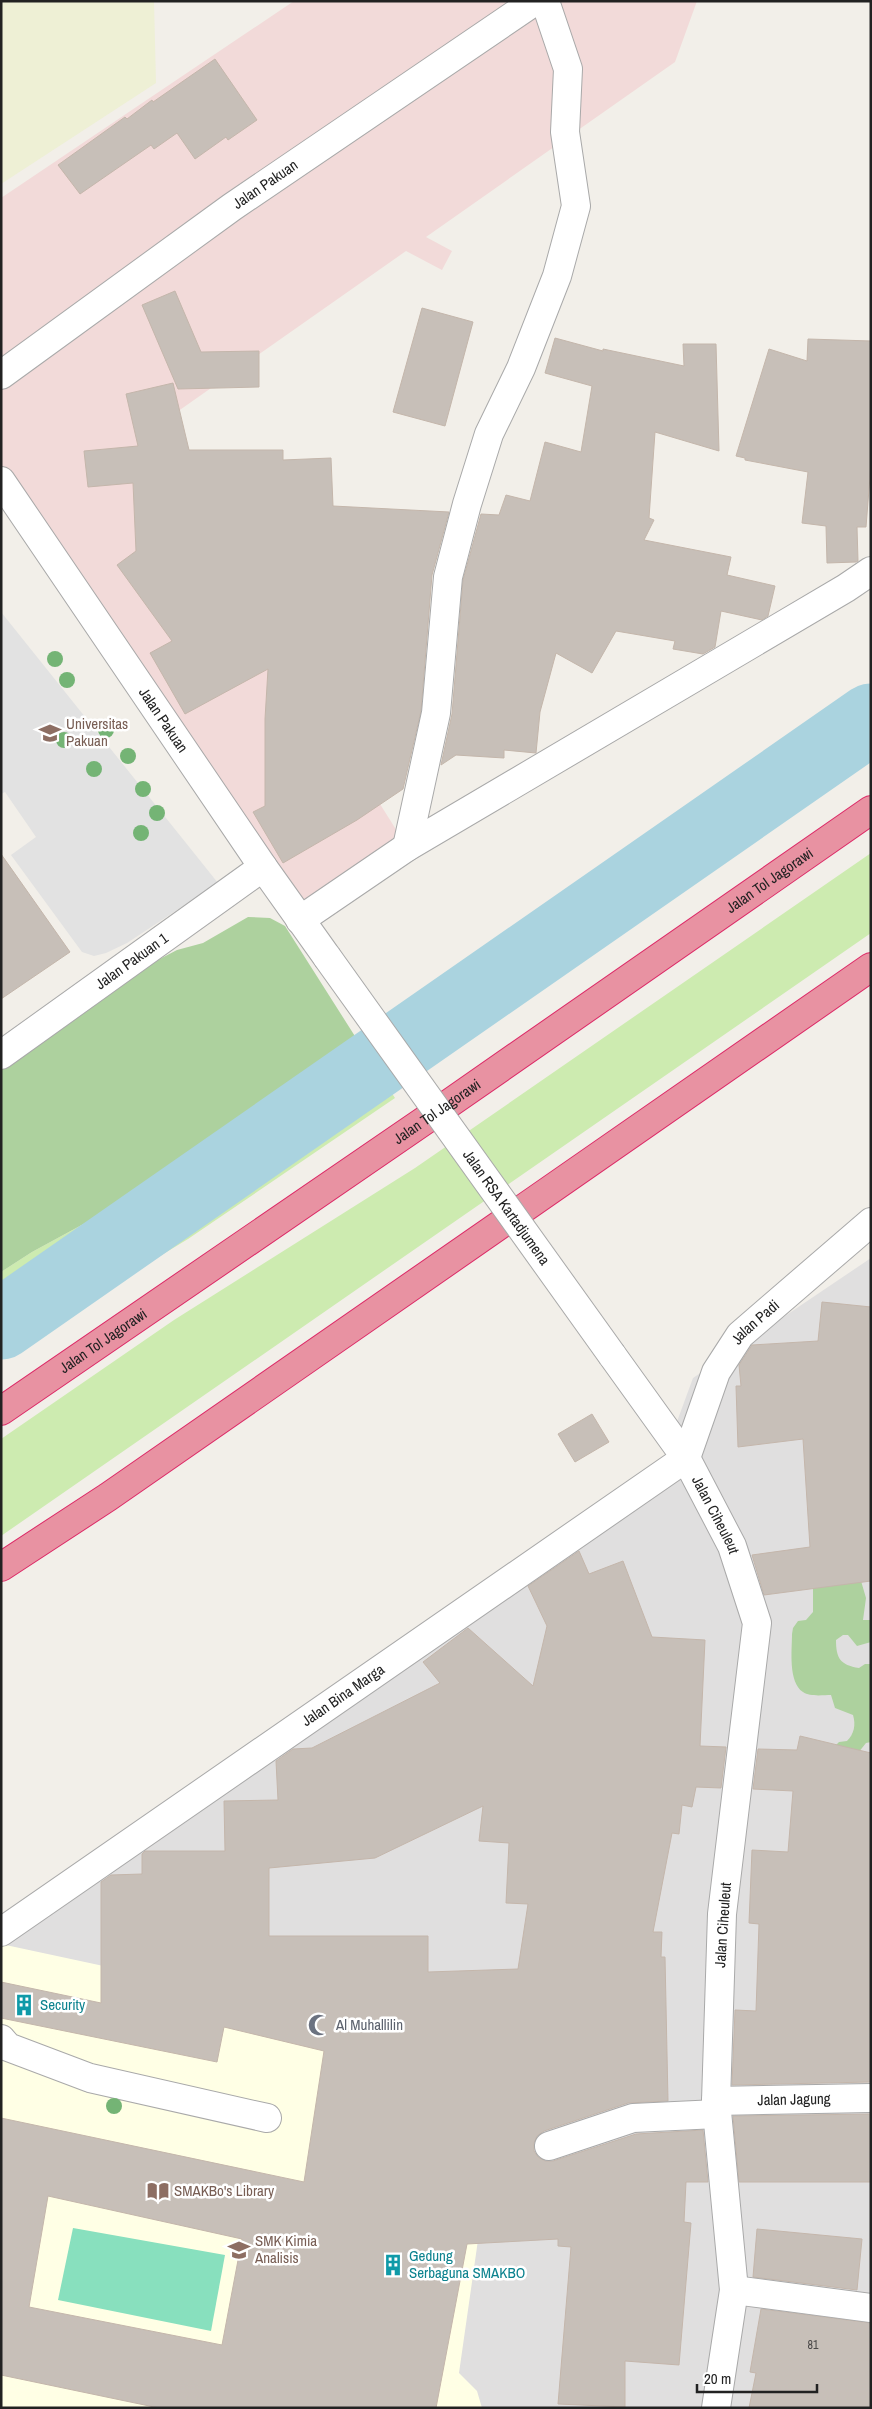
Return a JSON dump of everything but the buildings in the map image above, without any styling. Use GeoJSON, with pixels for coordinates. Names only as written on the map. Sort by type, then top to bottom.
{"type":"FeatureCollection","features":[{"type":"Feature","properties":{"kind":"highway","name":"Jalan Tol Jagorawi"},"geometry":{"type":"LineString","coordinates":[[1,1411],[418,1125],[871,810]]}},
{"type":"Feature","properties":{"kind":"highway"},"geometry":{"type":"LineString","coordinates":[[1,1567],[108,1496],[871,967]]}},
{"type":"Feature","properties":{"kind":"street","name":"Jalan Pakuan"},"geometry":{"type":"LineString","coordinates":[[1,375],[232,207],[535,1]]}},
{"type":"Feature","properties":{"kind":"street"},"geometry":{"type":"LineString","coordinates":[[407,847],[436,713],[448,577],[489,434],[521,368],[557,276],[576,206],[565,132],[568,70],[545,1]]}},
{"type":"Feature","properties":{"kind":"street","name":"Jalan Pakuan"},"geometry":{"type":"LineString","coordinates":[[1,480],[263,867],[327,957]]}},
{"type":"Feature","properties":{"kind":"street"},"geometry":{"type":"LineString","coordinates":[[300,920],[407,847],[846,588],[871,571]]}},
{"type":"Feature","properties":{"kind":"street","name":"Jalan Pakuan 1"},"geometry":{"type":"LineString","coordinates":[[1,1055],[263,867]]}},
{"type":"Feature","properties":{"kind":"street","name":"Jalan RSA Kartadjumena"},"geometry":{"type":"LineString","coordinates":[[327,957],[686,1458]]}},
{"type":"Feature","properties":{"kind":"street","name":"Jalan Padi"},"geometry":{"type":"LineString","coordinates":[[686,1458],[716,1372],[740,1335],[871,1222]]}},
{"type":"Feature","properties":{"kind":"street","name":"Jalan Bina Marga"},"geometry":{"type":"LineString","coordinates":[[1,1932],[686,1458]]}},
{"type":"Feature","properties":{"kind":"street","name":"Jalan Ciheuleut"},"geometry":{"type":"LineString","coordinates":[[686,1458],[732,1546],[757,1623],[722,1914],[717,2108],[734,2290],[716,2408]]}},
{"type":"Feature","properties":{"kind":"street"},"geometry":{"type":"LineString","coordinates":[[1,2039],[8,2047],[90,2078],[267,2118]]}},
{"type":"Feature","properties":{"kind":"street","name":"Jalan Jagung"},"geometry":{"type":"LineString","coordinates":[[549,2146],[632,2118],[717,2108],[871,2098]]}},
{"type":"Feature","properties":{"kind":"street"},"geometry":{"type":"LineString","coordinates":[[734,2290],[871,2308]]}},
{"type":"Feature","properties":{"kind":"shaded area"},"geometry":{"type":"Polygon","coordinates":[[[1,1],[154,1],[156,83],[1,184],[1,1]]]}},
{"type":"Feature","properties":{"kind":"shaded area"},"geometry":{"type":"Polygon","coordinates":[[[294,1],[697,1],[675,62],[426,237],[452,251],[442,270],[406,251],[147,433],[407,847],[300,920],[1,480],[1,198],[294,1]]]}},
{"type":"Feature","properties":{"kind":"shaded area","name":"Universitas Pakuan"},"geometry":{"type":"Polygon","coordinates":[[[1,612],[218,883],[127,943],[106,953],[94,956],[82,952],[11,855],[36,837],[5,792],[1,794],[1,612]]]}},
{"type":"Feature","properties":{"kind":"shaded area"},"geometry":{"type":"Polygon","coordinates":[[[871,1258],[871,2408],[1,2408],[1,1934],[664,1457],[693,1378],[871,1258]]]}},
{"type":"Feature","properties":{"kind":"shaded area","name":"SMK Kimia Analisis"},"geometry":{"type":"Polygon","coordinates":[[[1,1944],[248,1997],[494,2128],[459,2373],[477,2391],[482,2408],[1,2408],[1,1944]]]}},
{"type":"Feature","properties":{"kind":"green space"},"geometry":{"type":"Polygon","coordinates":[[[871,853],[871,933],[1,1536],[1,1439],[174,1320],[415,1168],[871,853]]]}},
{"type":"Feature","properties":{"kind":"green space"},"geometry":{"type":"Polygon","coordinates":[[[248,917],[270,918],[285,926],[365,1052],[251,1133],[32,1252],[1,1272],[1,1070],[154,962],[177,950],[203,943],[248,917]]]}},
{"type":"Feature","properties":{"kind":"green space"},"geometry":{"type":"Polygon","coordinates":[[[365,1052],[395,1098],[188,1239],[1,1352],[1,1272],[32,1252],[251,1133],[365,1052]]]}},
{"type":"Feature","properties":{"kind":"green space"},"geometry":{"type":"Polygon","coordinates":[[[859,1574],[866,1598],[863,1620],[871,1620],[871,1642],[857,1646],[848,1635],[843,1635],[836,1640],[838,1656],[843,1663],[859,1668],[865,1664],[871,1664],[871,1742],[866,1743],[858,1753],[836,1745],[839,1742],[847,1741],[853,1732],[853,1715],[835,1708],[831,1695],[806,1694],[798,1687],[793,1673],[792,1634],[793,1628],[798,1621],[806,1620],[813,1612],[813,1581],[859,1574]]]}},
{"type":"Feature","properties":{"kind":"green space"},"geometry":{"type":"Polygon","coordinates":[[[73,2228],[225,2255],[211,2331],[58,2300],[73,2228]]]}},
{"type":"Feature","properties":{"kind":"waterway"},"geometry":{"type":"LineString","coordinates":[[1,1324],[871,719]]}},
{"type":"Feature","properties":{"kind":"place","name":"Universitas Pakuan"},"geometry":{"type":"Point","coordinates":[50,733]}},
{"type":"Feature","properties":{"kind":"place","name":"Security"},"geometry":{"type":"Point","coordinates":[24,2005]}},
{"type":"Feature","properties":{"kind":"place","name":"Al Muhallilin"},"geometry":{"type":"Point","coordinates":[319,2025]}},
{"type":"Feature","properties":{"kind":"place","name":"SMAKBo's Library"},"geometry":{"type":"Point","coordinates":[158,2191]}},
{"type":"Feature","properties":{"kind":"place","name":"SMK Kimia Analisis"},"geometry":{"type":"Point","coordinates":[239,2250]}},
{"type":"Feature","properties":{"kind":"place","name":"Gedung Serbaguna SMAKBO"},"geometry":{"type":"Point","coordinates":[393,2265]}}]}
